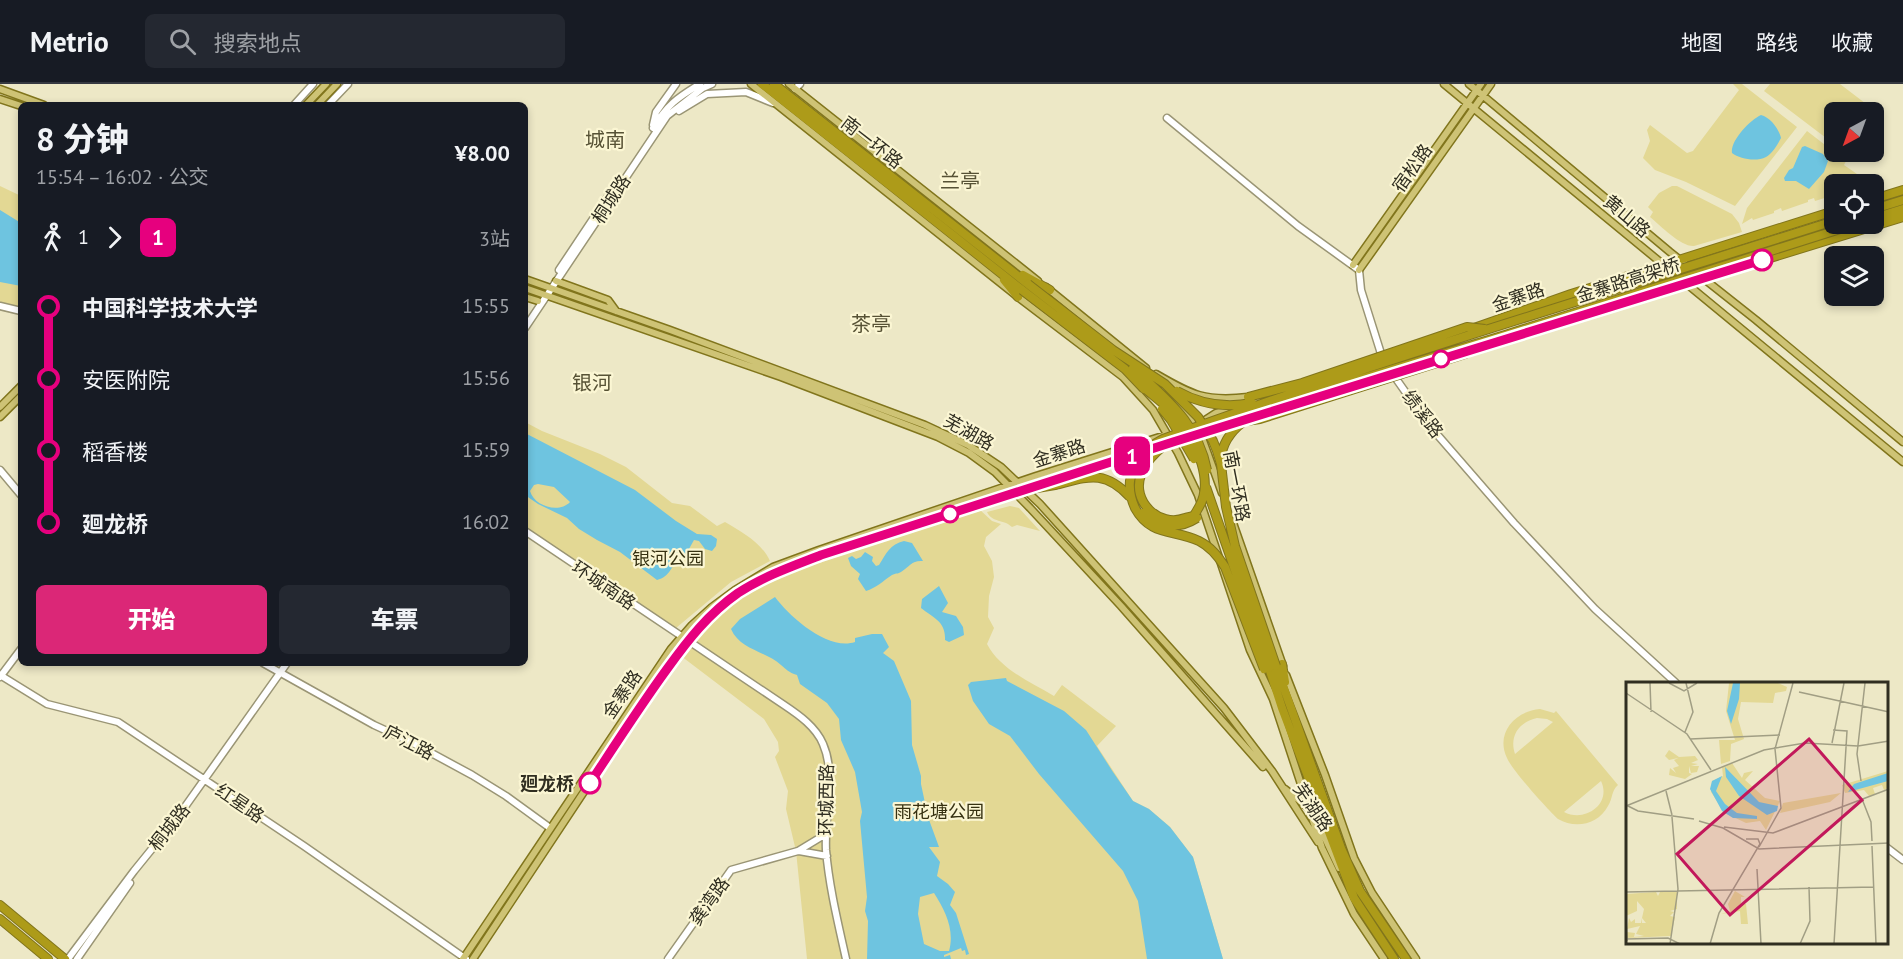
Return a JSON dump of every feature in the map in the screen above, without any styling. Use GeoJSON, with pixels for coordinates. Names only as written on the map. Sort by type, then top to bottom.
{"type":"FeatureCollection","features":[{"type":"Feature","properties":{"kind":"highway","name":"南一环路"},"geometry":{"type":"LineString","coordinates":[[768,85],[1005,266],[1022,290],[1165,384],[1198,417],[1213,441],[1221,464],[1234,546],[1286,706],[1354,898],[1394,959]]}},
{"type":"Feature","properties":{"kind":"highway","name":"南一环路"},"geometry":{"type":"LineString","coordinates":[[768,85],[993,267],[1125,369],[1141,385],[1171,420],[1192,454],[1273,667]]}},
{"type":"Feature","properties":{"kind":"highway"},"geometry":{"type":"LineString","coordinates":[[1884,196],[1903,190]]}},
{"type":"Feature","properties":{"kind":"highway"},"geometry":{"type":"LineString","coordinates":[[1884,206],[1903,200]]}},
{"type":"Feature","properties":{"kind":"highway"},"geometry":{"type":"LineString","coordinates":[[1884,215],[1903,209]]}},
{"type":"Feature","properties":{"kind":"highway","name":"金寨路"},"geometry":{"type":"LineString","coordinates":[[1469,330],[1571,294],[1824,214]]}},
{"type":"Feature","properties":{"kind":"highway"},"geometry":{"type":"LineString","coordinates":[[1173,442],[1903,217]]}},
{"type":"Feature","properties":{"kind":"highway","name":"金寨路高架桥"},"geometry":{"type":"LineString","coordinates":[[1297,391],[1486,329],[1824,224]]}},
{"type":"Feature","properties":{"kind":"highway","name":"金寨路高架桥"},"geometry":{"type":"LineString","coordinates":[[1141,385],[1180,421],[1185,429],[1189,436],[1193,444],[1205,475],[1204,499],[1194,515],[1180,520],[1156,516],[1144,505],[1138,492],[1141,475],[1149,461],[1175,439],[1186,435],[1198,431],[1220,423],[1310,394],[1824,234]]}},
{"type":"Feature","properties":{"kind":"highway"},"geometry":{"type":"LineString","coordinates":[[1005,266],[1050,290]]}},
{"type":"Feature","properties":{"kind":"highway"},"geometry":{"type":"LineString","coordinates":[[1248,397],[1302,383],[1467,327],[1486,329]]}},
{"type":"Feature","properties":{"kind":"highway"},"geometry":{"type":"LineString","coordinates":[[1239,422],[1260,419],[1466,354],[1488,340]]}},
{"type":"Feature","properties":{"kind":"highway"},"geometry":{"type":"LineString","coordinates":[[1025,490],[1092,476],[1106,478],[1119,485],[1146,516],[1156,523],[1172,526],[1188,524],[1197,519],[1206,506],[1210,483],[1205,457],[1184,416],[1113,350]]}},
{"type":"Feature","properties":{"kind":"highway"},"geometry":{"type":"LineString","coordinates":[[1165,384],[1192,399],[1218,405],[1250,404],[1297,391]]}},
{"type":"Feature","properties":{"kind":"highway"},"geometry":{"type":"LineString","coordinates":[[1286,706],[1273,667],[1218,555],[1198,541],[1150,526],[1141,518],[1131,498],[1130,478],[1133,467],[1143,452],[1163,439],[1297,391]]}},
{"type":"Feature","properties":{"kind":"highway"},"geometry":{"type":"LineString","coordinates":[[1221,464],[1224,444],[1230,433],[1240,424],[1252,416],[1310,394]]}},
{"type":"Feature","properties":{"kind":"highway","name":"南一环路"},"geometry":{"type":"LineString","coordinates":[[1286,706],[1360,891],[1406,959]]}},
{"type":"Feature","properties":{"kind":"highway"},"geometry":{"type":"LineString","coordinates":[[0,905],[67,959]]}},
{"type":"Feature","properties":{"kind":"highway"},"geometry":{"type":"LineString","coordinates":[[0,919],[48,959]]}},
{"type":"Feature","properties":{"kind":"highway"},"geometry":{"type":"LineString","coordinates":[[1370,925],[1386,959]]}},
{"type":"Feature","properties":{"kind":"highway"},"geometry":{"type":"LineString","coordinates":[[1388,933],[1411,959]]}},
{"type":"Feature","properties":{"kind":"main road"},"geometry":{"type":"LineString","coordinates":[[309,102],[326,84]]}},
{"type":"Feature","properties":{"kind":"main road"},"geometry":{"type":"LineString","coordinates":[[320,102],[336,84]]}},
{"type":"Feature","properties":{"kind":"main road"},"geometry":{"type":"LineString","coordinates":[[751,84],[835,152],[1022,290],[1123,376],[1153,410],[1173,442],[1198,495],[1246,641],[1273,699],[1322,848],[1354,914],[1386,959]]}},
{"type":"Feature","properties":{"kind":"main road"},"geometry":{"type":"LineString","coordinates":[[789,84],[798,86],[1147,369],[1197,424],[1222,492],[1273,667],[1325,775],[1354,858],[1372,892],[1416,959]]}},
{"type":"Feature","properties":{"kind":"main road","name":"黄山路"},"geometry":{"type":"LineString","coordinates":[[1444,84],[1903,462]]}},
{"type":"Feature","properties":{"kind":"main road","name":"黄山路"},"geometry":{"type":"LineString","coordinates":[[1469,84],[1478,87],[1483,95],[1680,260],[1903,442]]}},
{"type":"Feature","properties":{"kind":"main road","name":"宿松路"},"geometry":{"type":"LineString","coordinates":[[1356,267],[1491,84]]}},
{"type":"Feature","properties":{"kind":"main road"},"geometry":{"type":"LineString","coordinates":[[0,86],[37,102]]}},
{"type":"Feature","properties":{"kind":"main road","name":"宿松路"},"geometry":{"type":"LineString","coordinates":[[1356,267],[1478,87]]}},
{"type":"Feature","properties":{"kind":"main road"},"geometry":{"type":"LineString","coordinates":[[0,99],[18,105]]}},
{"type":"Feature","properties":{"kind":"main road","name":"芜湖路"},"geometry":{"type":"LineString","coordinates":[[528,280],[681,334],[925,425],[968,445],[1001,468],[1040,504],[1224,708],[1272,771],[1322,848]]}},
{"type":"Feature","properties":{"kind":"main road"},"geometry":{"type":"LineString","coordinates":[[556,281],[608,300],[616,311]]}},
{"type":"Feature","properties":{"kind":"main road","name":"芜湖路"},"geometry":{"type":"LineString","coordinates":[[528,289],[782,376],[938,437],[978,460],[995,472],[1016,493],[1121,606],[1279,784]]}},
{"type":"Feature","properties":{"kind":"main road"},"geometry":{"type":"LineString","coordinates":[[528,298],[538,302]]}},
{"type":"Feature","properties":{"kind":"main road","name":"金寨路"},"geometry":{"type":"LineString","coordinates":[[472,959],[684,639],[701,616],[723,598],[773,567],[819,550],[1197,424],[1216,412],[1383,360],[1469,330]]}},
{"type":"Feature","properties":{"kind":"main road"},"geometry":{"type":"LineString","coordinates":[[1147,369],[1187,392],[1206,398],[1248,397]]}},
{"type":"Feature","properties":{"kind":"main road"},"geometry":{"type":"LineString","coordinates":[[0,407],[18,389]]}},
{"type":"Feature","properties":{"kind":"main road"},"geometry":{"type":"LineString","coordinates":[[0,417],[18,399]]}},
{"type":"Feature","properties":{"kind":"main road"},"geometry":{"type":"LineString","coordinates":[[1222,492],[1218,465],[1221,444],[1227,432],[1239,422]]}},
{"type":"Feature","properties":{"kind":"main road","name":"金寨路"},"geometry":{"type":"LineString","coordinates":[[464,958],[650,678],[684,639],[727,602],[756,582],[821,555],[1173,442]]}},
{"type":"Feature","properties":{"kind":"main road"},"geometry":{"type":"LineString","coordinates":[[1286,706],[1286,740]]}},
{"type":"Feature","properties":{"kind":"main road"},"geometry":{"type":"LineString","coordinates":[[1279,784],[1311,810],[1354,898]]}},
{"type":"Feature","properties":{"kind":"street"},"geometry":{"type":"LineString","coordinates":[[297,102],[313,84]]}},
{"type":"Feature","properties":{"kind":"street"},"geometry":{"type":"LineString","coordinates":[[331,102],[348,84]]}},
{"type":"Feature","properties":{"kind":"street"},"geometry":{"type":"LineString","coordinates":[[655,130],[656,112],[676,84]]}},
{"type":"Feature","properties":{"kind":"street","name":"桐城路"},"geometry":{"type":"LineString","coordinates":[[549,288],[556,281],[655,130],[663,111],[683,94],[700,84]]}},
{"type":"Feature","properties":{"kind":"street","name":"桐城路"},"geometry":{"type":"LineString","coordinates":[[528,323],[655,130],[672,111],[712,84]]}},
{"type":"Feature","properties":{"kind":"street"},"geometry":{"type":"LineString","coordinates":[[655,130],[682,108],[707,94],[746,92],[779,105]]}},
{"type":"Feature","properties":{"kind":"street"},"geometry":{"type":"LineString","coordinates":[[1167,118],[1298,226],[1356,267]]}},
{"type":"Feature","properties":{"kind":"street","name":"绩溪路"},"geometry":{"type":"LineString","coordinates":[[1356,267],[1383,360],[1428,424],[1514,523],[1595,609],[1675,682]]}},
{"type":"Feature","properties":{"kind":"street","name":"桐城路"},"geometry":{"type":"LineString","coordinates":[[528,317],[545,295]]}},
{"type":"Feature","properties":{"kind":"street"},"geometry":{"type":"LineString","coordinates":[[0,306],[18,310]]}},
{"type":"Feature","properties":{"kind":"street"},"geometry":{"type":"LineString","coordinates":[[0,470],[18,491]]}},
{"type":"Feature","properties":{"kind":"street","name":"环城南路"},"geometry":{"type":"LineString","coordinates":[[528,533],[684,639]]}},
{"type":"Feature","properties":{"kind":"street","name":"环城西路"},"geometry":{"type":"LineString","coordinates":[[684,639],[798,715],[821,738],[829,769],[825,834],[827,856],[846,959]]}},
{"type":"Feature","properties":{"kind":"street"},"geometry":{"type":"LineString","coordinates":[[0,676],[18,653]]}},
{"type":"Feature","properties":{"kind":"street","name":"庐江路"},"geometry":{"type":"LineString","coordinates":[[269,666],[374,725],[472,775],[550,828]]}},
{"type":"Feature","properties":{"kind":"street","name":"桐城路"},"geometry":{"type":"LineString","coordinates":[[77,959],[174,827],[286,666]]}},
{"type":"Feature","properties":{"kind":"street","name":"红星路"},"geometry":{"type":"LineString","coordinates":[[0,676],[48,704],[118,722],[464,958]]}},
{"type":"Feature","properties":{"kind":"street","name":"桐城路"},"geometry":{"type":"LineString","coordinates":[[67,959],[206,781]]}},
{"type":"Feature","properties":{"kind":"street"},"geometry":{"type":"LineString","coordinates":[[798,851],[825,834]]}},
{"type":"Feature","properties":{"kind":"street"},"geometry":{"type":"LineString","coordinates":[[1888,848],[1903,860]]}},
{"type":"Feature","properties":{"kind":"street"},"geometry":{"type":"LineString","coordinates":[[798,851],[827,856]]}},
{"type":"Feature","properties":{"kind":"street","name":"龚湾路"},"geometry":{"type":"LineString","coordinates":[[668,959],[731,870],[798,851]]}},
{"type":"Feature","properties":{"kind":"green space"},"geometry":{"type":"Polygon","coordinates":[[[1733,84],[1742,84],[1797,127],[1735,206],[1655,170],[1643,158],[1650,141],[1647,130],[1650,125],[1687,153],[1693,151],[1739,90],[1733,84]]]}},
{"type":"Feature","properties":{"kind":"green space"},"geometry":{"type":"Polygon","coordinates":[[[1770,84],[1840,84],[1864,102],[1824,102],[1824,136],[1764,91],[1770,84]]]}},
{"type":"Feature","properties":{"kind":"green space"},"geometry":{"type":"Polygon","coordinates":[[[1807,131],[1824,144],[1824,162],[1846,162],[1844,165],[1857,174],[1824,174],[1824,198],[1815,201],[1814,198],[1782,211],[1781,208],[1774,213],[1753,220],[1752,218],[1742,224],[1747,208],[1807,131]]]}},
{"type":"Feature","properties":{"kind":"green space"},"geometry":{"type":"Polygon","coordinates":[[[0,186],[18,195],[18,312],[11,306],[0,302],[0,186]]]}},
{"type":"Feature","properties":{"kind":"green space"},"geometry":{"type":"Polygon","coordinates":[[[1672,186],[1677,186],[1732,214],[1742,232],[1694,246],[1677,240],[1650,217],[1653,212],[1648,207],[1659,193],[1672,186]]]}},
{"type":"Feature","properties":{"kind":"green space","name":"银河公园"},"geometry":{"type":"Polygon","coordinates":[[[528,424],[626,467],[672,503],[690,506],[717,526],[725,522],[757,543],[770,561],[731,582],[676,628],[528,531],[528,424]]]}},
{"type":"Feature","properties":{"kind":"green space"},"geometry":{"type":"Polygon","coordinates":[[[1010,506],[1019,508],[1040,531],[1017,525],[1012,527],[992,518],[987,512],[1010,506]]]}},
{"type":"Feature","properties":{"kind":"green space","name":"雨花塘公园"},"geometry":{"type":"Polygon","coordinates":[[[979,509],[992,521],[1001,524],[986,537],[984,546],[992,561],[994,577],[989,596],[988,617],[994,628],[987,644],[1000,661],[1016,674],[1054,696],[1062,685],[1116,726],[1097,746],[1133,801],[1149,809],[1170,827],[1193,857],[1223,959],[807,959],[796,851],[786,809],[788,791],[775,757],[779,751],[778,742],[764,719],[681,656],[710,621],[740,597],[772,579],[802,566],[979,509]]]}},
{"type":"Feature","properties":{"kind":"green space"},"geometry":{"type":"Polygon","coordinates":[[[1540,709],[1554,713],[1556,711],[1618,785],[1604,812],[1592,821],[1572,824],[1558,819],[1510,764],[1504,749],[1506,732],[1515,719],[1540,709]],[[1537,718],[1525,723],[1517,731],[1513,741],[1515,754],[1553,722],[1537,718]],[[1601,781],[1564,812],[1580,815],[1588,813],[1600,804],[1603,797],[1601,781]]]}},
{"type":"Feature","properties":{"kind":"water"},"geometry":{"type":"Polygon","coordinates":[[[1761,115],[1771,121],[1780,135],[1781,138],[1775,149],[1766,157],[1753,160],[1732,153],[1734,143],[1742,131],[1761,115]]]}},
{"type":"Feature","properties":{"kind":"water"},"geometry":{"type":"Polygon","coordinates":[[[1805,146],[1823,154],[1824,162],[1828,162],[1824,172],[1809,189],[1796,181],[1785,181],[1784,178],[1793,168],[1802,147],[1805,146]]]}},
{"type":"Feature","properties":{"kind":"water"},"geometry":{"type":"Polygon","coordinates":[[[0,210],[18,221],[18,285],[0,282],[0,210]]]}},
{"type":"Feature","properties":{"kind":"water"},"geometry":{"type":"Polygon","coordinates":[[[528,435],[635,490],[697,534],[711,535],[717,539],[716,546],[712,551],[705,549],[699,541],[694,540],[685,556],[680,556],[668,573],[657,580],[620,552],[579,529],[567,518],[528,497],[528,435]],[[538,484],[534,485],[530,491],[536,501],[547,507],[565,506],[570,502],[554,487],[538,484]]]}},
{"type":"Feature","properties":{"kind":"water"},"geometry":{"type":"Polygon","coordinates":[[[904,541],[912,543],[923,561],[914,562],[901,572],[866,591],[858,579],[860,574],[851,566],[848,558],[852,556],[856,559],[865,552],[873,557],[872,561],[876,566],[892,547],[904,541]]]}},
{"type":"Feature","properties":{"kind":"water"},"geometry":{"type":"Polygon","coordinates":[[[939,586],[948,603],[942,612],[956,616],[963,627],[964,635],[949,642],[945,640],[944,629],[941,625],[921,608],[922,599],[939,586]]]}},
{"type":"Feature","properties":{"kind":"water"},"geometry":{"type":"Polygon","coordinates":[[[775,597],[790,614],[810,630],[833,642],[855,642],[855,638],[882,634],[889,647],[883,653],[894,661],[911,701],[912,745],[921,776],[928,817],[939,847],[929,847],[940,862],[937,876],[955,892],[950,905],[956,913],[969,954],[966,955],[965,950],[962,951],[961,948],[944,955],[944,957],[950,955],[951,959],[867,959],[868,921],[865,911],[867,897],[860,821],[862,812],[855,772],[841,740],[839,719],[827,703],[800,684],[797,675],[775,660],[740,642],[731,629],[740,619],[775,597]],[[934,893],[920,897],[918,914],[924,944],[940,951],[949,951],[950,928],[934,893]]]}},
{"type":"Feature","properties":{"kind":"water"},"geometry":{"type":"Polygon","coordinates":[[[1006,678],[1007,681],[1064,711],[1086,730],[1133,801],[1149,809],[1170,827],[1193,857],[1223,959],[1147,959],[1138,901],[1123,871],[1039,774],[1010,736],[989,724],[973,701],[968,685],[971,682],[1006,678]]]}},
{"type":"Feature","properties":{"kind":"bus line","name":"1"},"geometry":{"type":"LineString","coordinates":[[590,783],[656,684],[696,630],[738,594],[776,573],[821,555],[1173,442],[1762,260]]}},
{"type":"Feature","properties":{"kind":"place","name":"廻龙桥"},"geometry":{"type":"Point","coordinates":[590,783]}},
{"type":"Feature","properties":{"kind":"district","name":"城南"},"geometry":{"type":"Point","coordinates":[605,140]}},
{"type":"Feature","properties":{"kind":"district","name":"兰亭"},"geometry":{"type":"Point","coordinates":[960,181]}},
{"type":"Feature","properties":{"kind":"district","name":"茶亭"},"geometry":{"type":"Point","coordinates":[871,324]}},
{"type":"Feature","properties":{"kind":"district","name":"银河"},"geometry":{"type":"Point","coordinates":[592,383]}}]}
